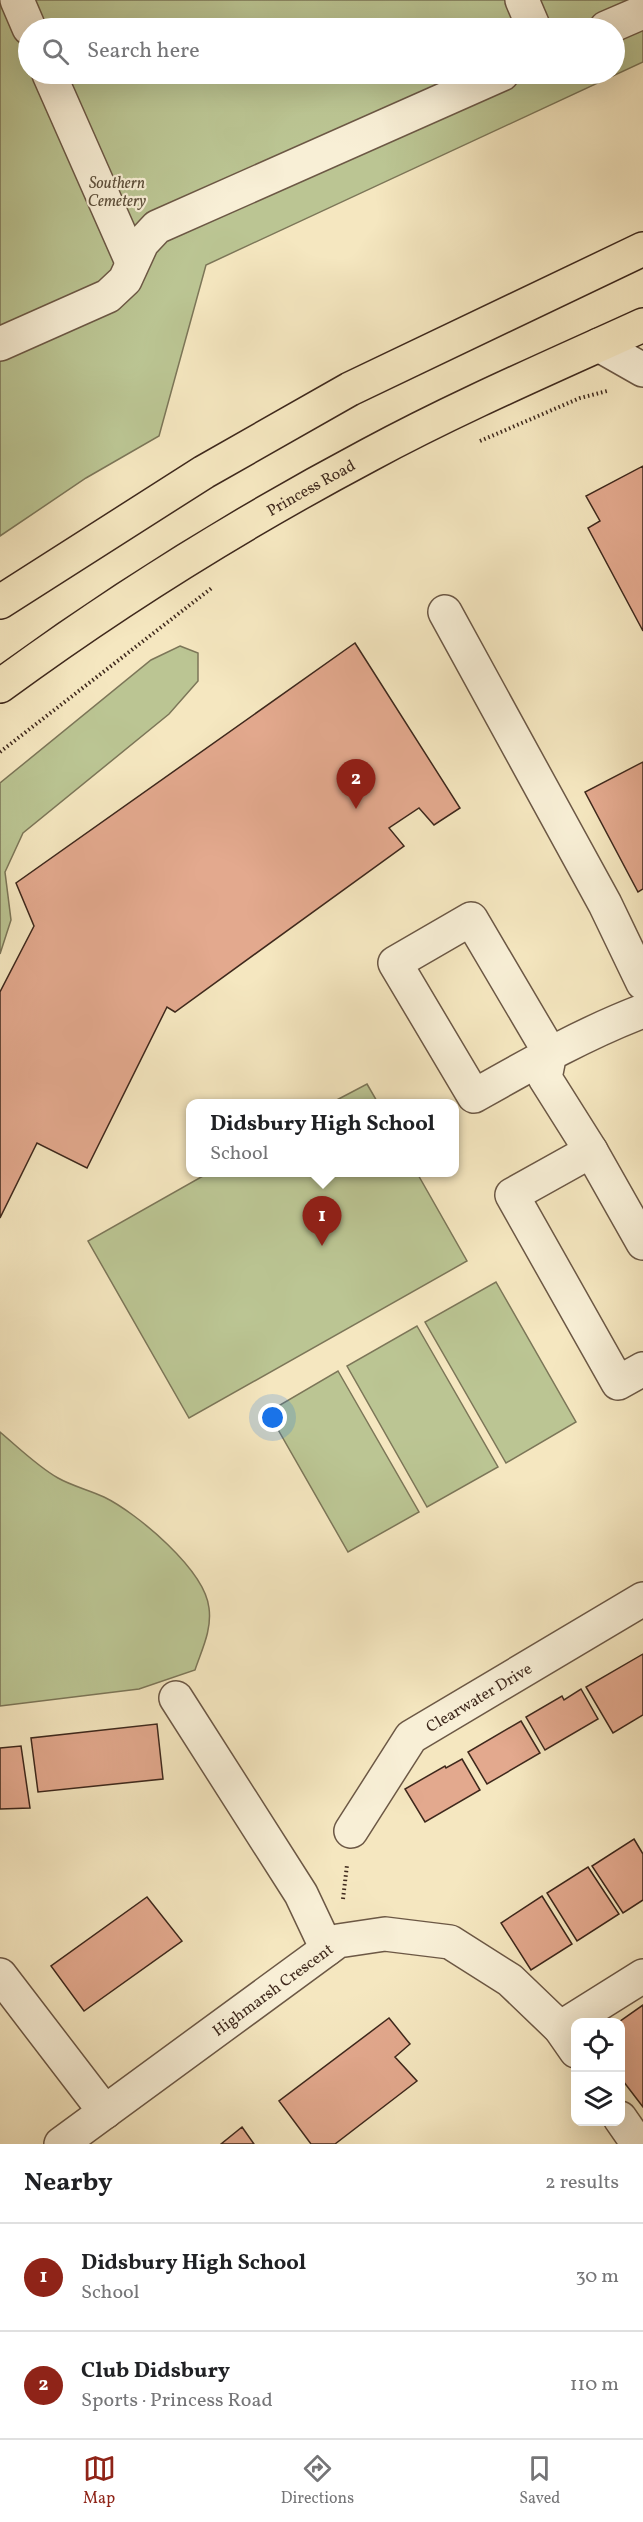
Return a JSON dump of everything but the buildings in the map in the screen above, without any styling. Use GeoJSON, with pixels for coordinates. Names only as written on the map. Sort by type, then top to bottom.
{"type":"FeatureCollection","features":[{"type":"Feature","properties":{"kind":"highway"},"geometry":{"type":"LineString","coordinates":[[0,602],[204,472],[350,389],[643,249]]}},
{"type":"Feature","properties":{"kind":"highway","name":"Princess Road"},"geometry":{"type":"LineString","coordinates":[[0,686],[123,600],[244,525],[380,449],[643,324]]}},
{"type":"Feature","properties":{"kind":"street"},"geometry":{"type":"LineString","coordinates":[[17,0],[25,18]]}},
{"type":"Feature","properties":{"kind":"street"},"geometry":{"type":"LineString","coordinates":[[522,0],[530,18]]}},
{"type":"Feature","properties":{"kind":"street"},"geometry":{"type":"LineString","coordinates":[[625,20],[643,12]]}},
{"type":"Feature","properties":{"kind":"street"},"geometry":{"type":"LineString","coordinates":[[53,84],[132,262]]}},
{"type":"Feature","properties":{"kind":"street"},"geometry":{"type":"LineString","coordinates":[[0,344],[108,296],[125,280],[142,243],[157,227],[479,84]]}},
{"type":"Feature","properties":{"kind":"street"},"geometry":{"type":"LineString","coordinates":[[599,345],[643,370]]}},
{"type":"Feature","properties":{"kind":"street"},"geometry":{"type":"LineString","coordinates":[[445,612],[605,904],[643,983]]}},
{"type":"Feature","properties":{"kind":"street"},"geometry":{"type":"LineString","coordinates":[[643,1011],[607,1024],[550,1053],[474,1096],[395,963],[471,919],[550,1053],[545,1078],[591,1151],[643,1244]]}},
{"type":"Feature","properties":{"kind":"street"},"geometry":{"type":"LineString","coordinates":[[591,1151],[512,1195],[618,1383],[643,1369]]}},
{"type":"Feature","properties":{"kind":"street","name":"Clearwater Drive"},"geometry":{"type":"LineString","coordinates":[[351,1831],[411,1737],[643,1599]]}},
{"type":"Feature","properties":{"kind":"street"},"geometry":{"type":"LineString","coordinates":[[176,1698],[332,1945]]}},
{"type":"Feature","properties":{"kind":"street","name":"Highmarsh Crescent"},"geometry":{"type":"LineString","coordinates":[[61,2144],[332,1945],[385,1934],[450,1942],[510,1980],[568,2040],[643,1976]]}},
{"type":"Feature","properties":{"kind":"street"},"geometry":{"type":"LineString","coordinates":[[0,1975],[105,2112]]}},
{"type":"Feature","properties":{"kind":"street"},"geometry":{"type":"LineString","coordinates":[[625,2124],[639,2144]]}},
{"type":"Feature","properties":{"kind":"path"},"geometry":{"type":"LineString","coordinates":[[473,444],[580,398],[605,391],[615,392]]}},
{"type":"Feature","properties":{"kind":"path"},"geometry":{"type":"LineString","coordinates":[[0,752],[220,582]]}},
{"type":"Feature","properties":{"kind":"path"},"geometry":{"type":"LineString","coordinates":[[332,1945],[351,1831]]}},
{"type":"Feature","properties":{"kind":"green space","name":"Southern Cemetery"},"geometry":{"type":"Polygon","coordinates":[[[0,0],[643,0],[643,62],[625,70],[625,18],[18,18],[18,84],[596,84],[206,265],[159,436],[86,478],[0,536],[0,0]]]}},
{"type":"Feature","properties":{"kind":"green space"},"geometry":{"type":"Polygon","coordinates":[[[180,646],[198,653],[198,681],[169,714],[23,833],[5,872],[11,920],[0,954],[0,783],[151,660],[180,646]]]}},
{"type":"Feature","properties":{"kind":"green space"},"geometry":{"type":"Polygon","coordinates":[[[367,1084],[376,1099],[339,1099],[367,1084]]]}},
{"type":"Feature","properties":{"kind":"green space"},"geometry":{"type":"Polygon","coordinates":[[[201,1177],[419,1177],[467,1261],[189,1418],[88,1241],[201,1177]]]}},
{"type":"Feature","properties":{"kind":"green space"},"geometry":{"type":"Polygon","coordinates":[[[496,1282],[576,1422],[506,1463],[425,1322],[496,1282]]]}},
{"type":"Feature","properties":{"kind":"green space"},"geometry":{"type":"Polygon","coordinates":[[[417,1326],[498,1467],[427,1507],[347,1366],[417,1326]]]}},
{"type":"Feature","properties":{"kind":"green space"},"geometry":{"type":"Polygon","coordinates":[[[338,1371],[419,1512],[348,1552],[268,1412],[338,1371]]]}},
{"type":"Feature","properties":{"kind":"green space"},"geometry":{"type":"Polygon","coordinates":[[[0,1432],[50,1473],[104,1497],[134,1516],[183,1560],[205,1593],[210,1616],[208,1632],[195,1670],[139,1689],[0,1706],[0,1432]]]}},
{"type":"Feature","properties":{"kind":"place","name":"Club Didsbury"},"geometry":{"type":"Point","coordinates":[356,809]}},
{"type":"Feature","properties":{"kind":"place","name":"Didsbury High School"},"geometry":{"type":"Point","coordinates":[322,1246]}}]}
